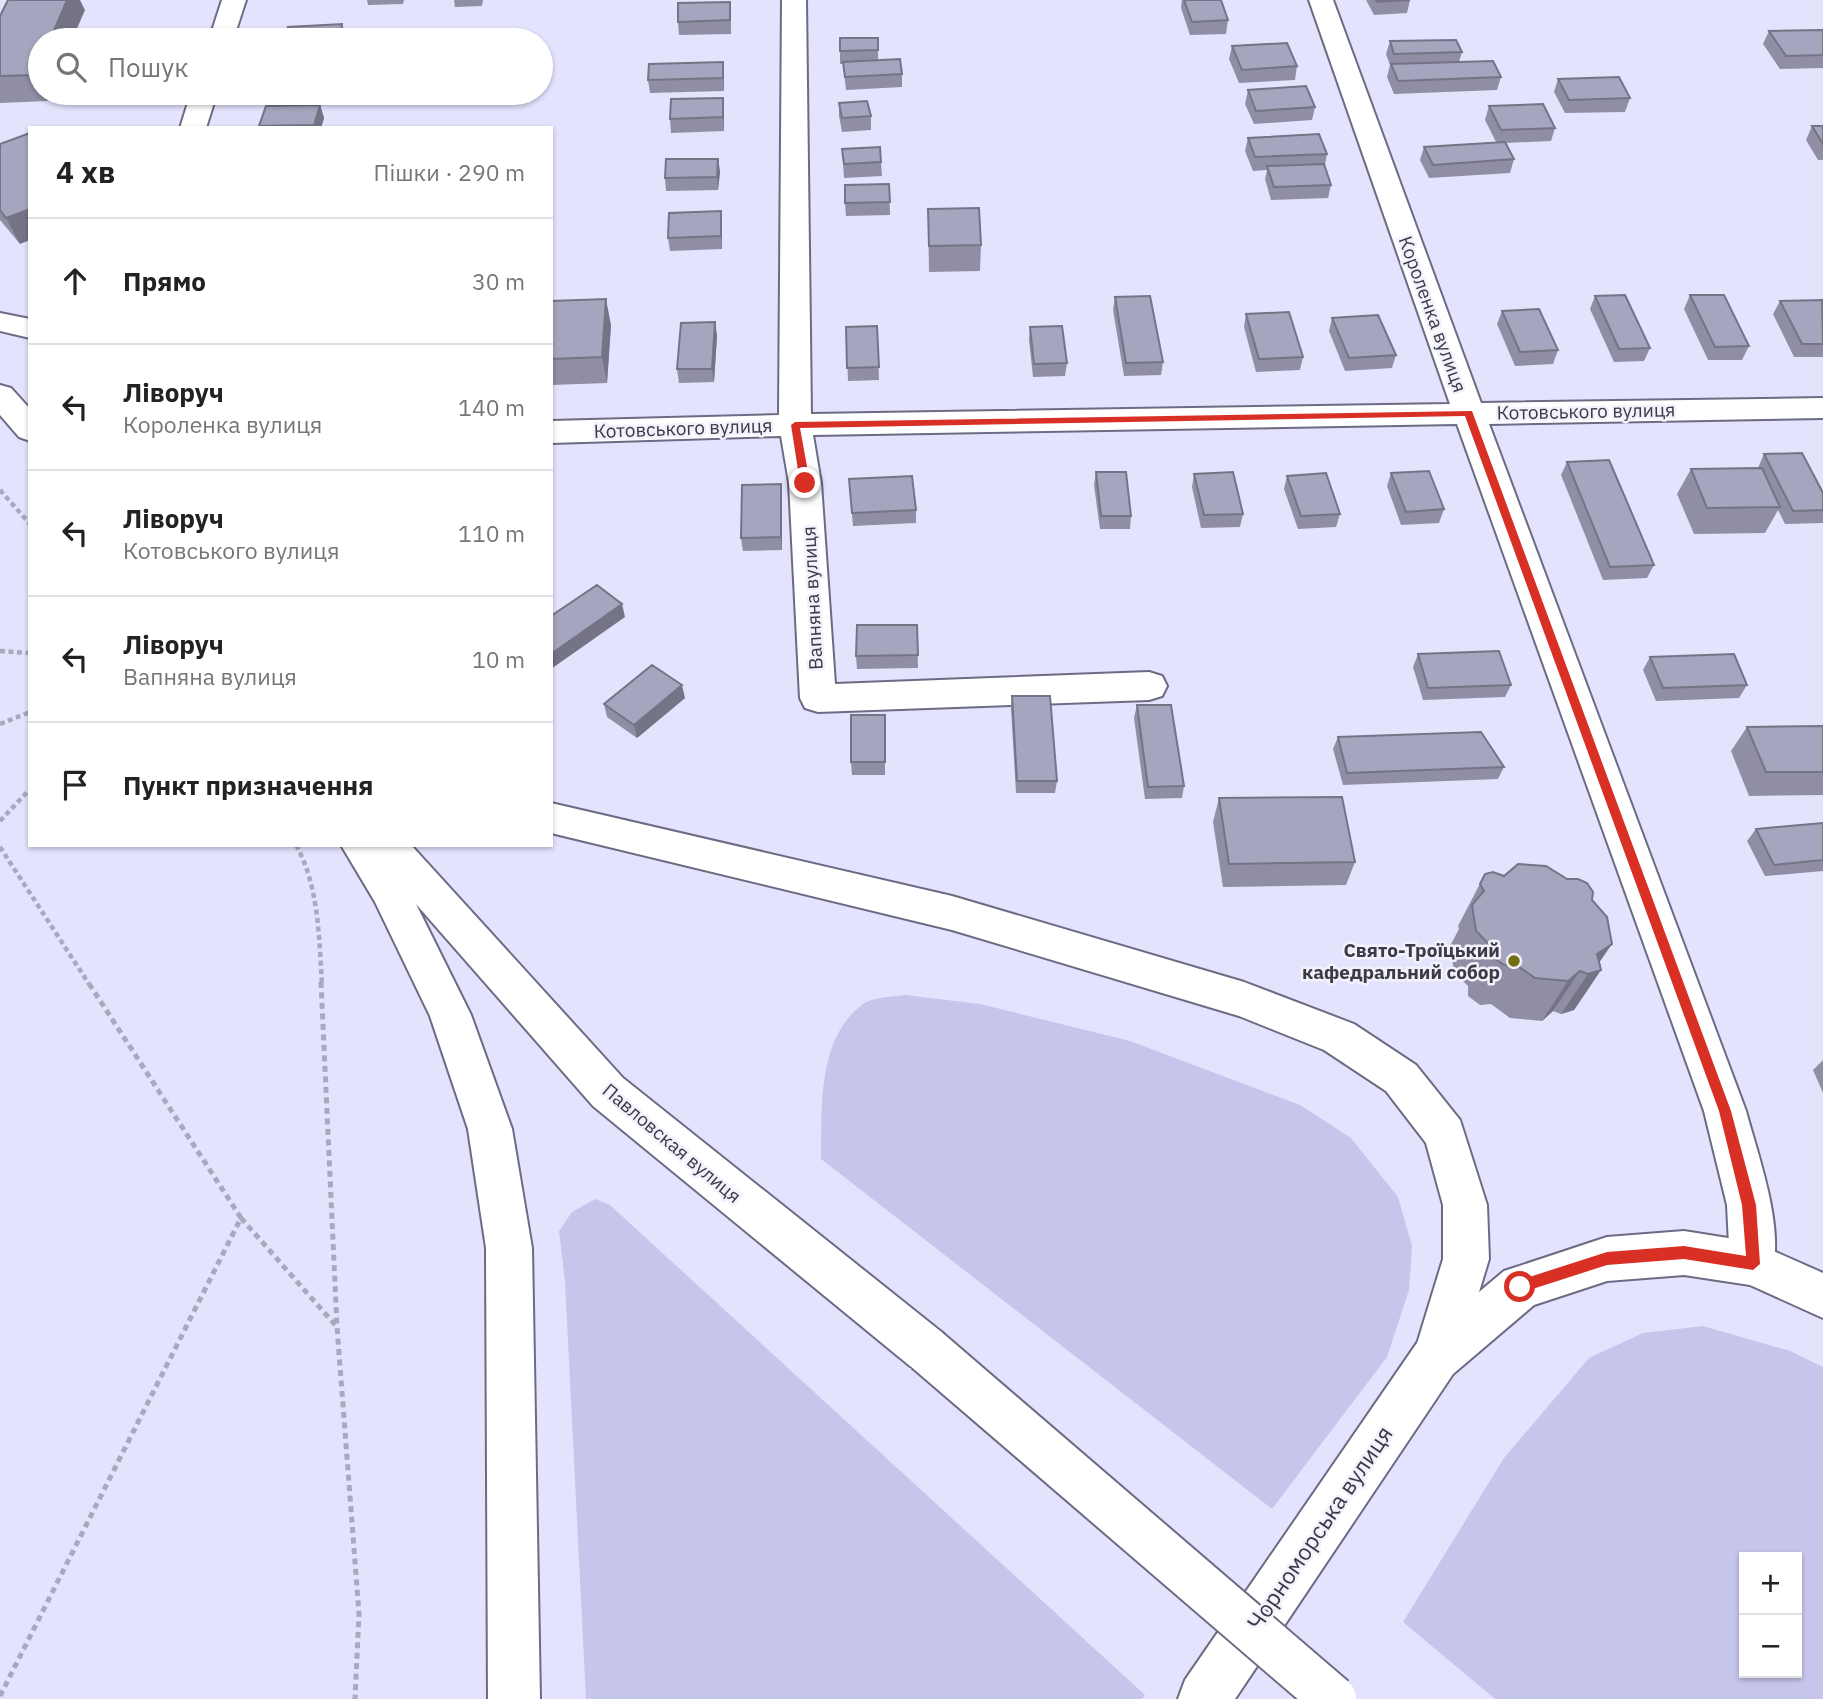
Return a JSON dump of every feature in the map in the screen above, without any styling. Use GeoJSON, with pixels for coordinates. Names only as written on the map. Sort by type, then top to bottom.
{"type":"FeatureCollection","features":[{"type":"Feature","properties":{"kind":"street"},"geometry":{"type":"LineString","coordinates":[[225,28],[234,0]]}},
{"type":"Feature","properties":{"kind":"street","name":"Вапняна вулиця"},"geometry":{"type":"LineString","coordinates":[[794,0],[795,425],[805,483],[818,698],[1149,687]]}},
{"type":"Feature","properties":{"kind":"street","name":"Короленка вулиця"},"geometry":{"type":"LineString","coordinates":[[1321,0],[1725,1111],[1749,1205],[1753,1264]]}},
{"type":"Feature","properties":{"kind":"street"},"geometry":{"type":"LineString","coordinates":[[194,126],[200,105]]}},
{"type":"Feature","properties":{"kind":"street"},"geometry":{"type":"LineString","coordinates":[[0,322],[28,329]]}},
{"type":"Feature","properties":{"kind":"street"},"geometry":{"type":"LineString","coordinates":[[0,395],[28,428]]}},
{"type":"Feature","properties":{"kind":"street","name":"Котовського вулиця"},"geometry":{"type":"LineString","coordinates":[[553,432],[795,425],[1823,408]]}},
{"type":"Feature","properties":{"kind":"street"},"geometry":{"type":"LineString","coordinates":[[553,818],[952,914],[1244,1000],[1339,1037],[1401,1078],[1445,1134],[1465,1205],[1466,1259],[1436,1357]]}},
{"type":"Feature","properties":{"kind":"street"},"geometry":{"type":"LineString","coordinates":[[361,847],[390,892],[450,1015],[490,1129],[509,1248],[514,1699]]}},
{"type":"Feature","properties":{"kind":"street","name":"Павловская вулиця"},"geometry":{"type":"LineString","coordinates":[[389,847],[608,1092],[926,1350],[1333,1699]]}},
{"type":"Feature","properties":{"kind":"street"},"geometry":{"type":"LineString","coordinates":[[1436,1357],[1520,1287],[1607,1259],[1684,1253],[1753,1264],[1823,1296]]}},
{"type":"Feature","properties":{"kind":"street","name":"Чорноморська вулиця"},"geometry":{"type":"LineString","coordinates":[[1204,1699],[1436,1357]]}},
{"type":"Feature","properties":{"kind":"path"},"geometry":{"type":"LineString","coordinates":[[0,490],[28,522]]}},
{"type":"Feature","properties":{"kind":"path"},"geometry":{"type":"LineString","coordinates":[[0,651],[28,653]]}},
{"type":"Feature","properties":{"kind":"path"},"geometry":{"type":"LineString","coordinates":[[0,724],[28,713]]}},
{"type":"Feature","properties":{"kind":"path"},"geometry":{"type":"LineString","coordinates":[[0,821],[28,791]]}},
{"type":"Feature","properties":{"kind":"path"},"geometry":{"type":"LineString","coordinates":[[0,847],[241,1218],[337,1327]]}},
{"type":"Feature","properties":{"kind":"path"},"geometry":{"type":"LineString","coordinates":[[297,847],[305,861],[319,927],[337,1327],[359,1614],[355,1699]]}},
{"type":"Feature","properties":{"kind":"path"},"geometry":{"type":"LineString","coordinates":[[0,1696],[241,1218]]}},
{"type":"Feature","properties":{"kind":"shaded area"},"geometry":{"type":"Polygon","coordinates":[[[905,995],[980,1004],[1130,1041],[1300,1105],[1351,1138],[1398,1197],[1412,1246],[1409,1290],[1387,1357],[1272,1509],[821,1159],[825,1076],[837,1036],[847,1019],[866,1002],[905,995]]]}},
{"type":"Feature","properties":{"kind":"shaded area"},"geometry":{"type":"Polygon","coordinates":[[[595,1199],[610,1205],[1145,1695],[1142,1699],[586,1699],[565,1281],[559,1231],[572,1212],[595,1199]]]}},
{"type":"Feature","properties":{"kind":"shaded area"},"geometry":{"type":"Polygon","coordinates":[[[1703,1326],[1790,1351],[1823,1367],[1823,1699],[1495,1699],[1403,1622],[1504,1458],[1589,1358],[1643,1333],[1703,1326]]]}},
{"type":"Feature","properties":{"kind":"building"},"geometry":{"type":"Polygon","coordinates":[[[8,0],[67,0],[55,28],[28,28],[28,75],[0,76],[0,16],[8,0]]]}},
{"type":"Feature","properties":{"kind":"building"},"geometry":{"type":"Polygon","coordinates":[[[1184,0],[1221,0],[1228,20],[1192,22],[1184,0]]]}},
{"type":"Feature","properties":{"kind":"building"},"geometry":{"type":"Polygon","coordinates":[[[1376,0],[1410,0],[1377,2],[1376,0]]]}},
{"type":"Feature","properties":{"kind":"building"},"geometry":{"type":"Polygon","coordinates":[[[730,2],[730,20],[678,22],[678,3],[730,2]]]}},
{"type":"Feature","properties":{"kind":"building"},"geometry":{"type":"Polygon","coordinates":[[[342,24],[342,28],[288,27],[342,24]]]}},
{"type":"Feature","properties":{"kind":"building"},"geometry":{"type":"Polygon","coordinates":[[[1823,30],[1823,55],[1786,56],[1769,31],[1823,30]]]}},
{"type":"Feature","properties":{"kind":"building"},"geometry":{"type":"Polygon","coordinates":[[[840,38],[878,38],[878,50],[840,51],[840,38]]]}},
{"type":"Feature","properties":{"kind":"building"},"geometry":{"type":"Polygon","coordinates":[[[1456,40],[1462,52],[1394,54],[1390,41],[1456,40]]]}},
{"type":"Feature","properties":{"kind":"building"},"geometry":{"type":"Polygon","coordinates":[[[1287,43],[1297,66],[1242,70],[1232,46],[1287,43]]]}},
{"type":"Feature","properties":{"kind":"building"},"geometry":{"type":"Polygon","coordinates":[[[900,59],[902,74],[845,77],[843,62],[900,59]]]}},
{"type":"Feature","properties":{"kind":"building"},"geometry":{"type":"Polygon","coordinates":[[[1493,61],[1501,77],[1398,81],[1391,64],[1493,61]]]}},
{"type":"Feature","properties":{"kind":"building"},"geometry":{"type":"Polygon","coordinates":[[[723,62],[723,78],[648,80],[649,64],[723,62]]]}},
{"type":"Feature","properties":{"kind":"building"},"geometry":{"type":"Polygon","coordinates":[[[1619,77],[1630,98],[1569,100],[1558,79],[1619,77]]]}},
{"type":"Feature","properties":{"kind":"building"},"geometry":{"type":"Polygon","coordinates":[[[1306,86],[1315,107],[1256,111],[1248,90],[1306,86]]]}},
{"type":"Feature","properties":{"kind":"building"},"geometry":{"type":"Polygon","coordinates":[[[723,98],[723,117],[670,119],[671,99],[723,98]]]}},
{"type":"Feature","properties":{"kind":"building"},"geometry":{"type":"Polygon","coordinates":[[[867,101],[871,116],[842,118],[839,103],[867,101]]]}},
{"type":"Feature","properties":{"kind":"building"},"geometry":{"type":"Polygon","coordinates":[[[1543,104],[1555,128],[1501,130],[1489,106],[1543,104]]]}},
{"type":"Feature","properties":{"kind":"building"},"geometry":{"type":"Polygon","coordinates":[[[320,105],[314,125],[259,126],[266,106],[320,105]]]}},
{"type":"Feature","properties":{"kind":"building"},"geometry":{"type":"Polygon","coordinates":[[[1812,126],[1823,126],[1823,144],[1812,126]]]}},
{"type":"Feature","properties":{"kind":"building"},"geometry":{"type":"Polygon","coordinates":[[[28,134],[28,210],[6,218],[0,210],[0,144],[28,134]]]}},
{"type":"Feature","properties":{"kind":"building"},"geometry":{"type":"Polygon","coordinates":[[[1319,134],[1327,154],[1255,157],[1248,138],[1319,134]]]}},
{"type":"Feature","properties":{"kind":"building"},"geometry":{"type":"Polygon","coordinates":[[[1505,142],[1514,159],[1433,165],[1424,147],[1505,142]]]}},
{"type":"Feature","properties":{"kind":"building"},"geometry":{"type":"Polygon","coordinates":[[[880,147],[881,162],[844,164],[842,149],[880,147]]]}},
{"type":"Feature","properties":{"kind":"building"},"geometry":{"type":"Polygon","coordinates":[[[666,159],[718,159],[717,177],[665,178],[666,159]]]}},
{"type":"Feature","properties":{"kind":"building"},"geometry":{"type":"Polygon","coordinates":[[[1324,164],[1331,185],[1274,187],[1267,166],[1324,164]]]}},
{"type":"Feature","properties":{"kind":"building"},"geometry":{"type":"Polygon","coordinates":[[[889,184],[890,202],[845,203],[845,185],[889,184]]]}},
{"type":"Feature","properties":{"kind":"building"},"geometry":{"type":"Polygon","coordinates":[[[979,208],[981,245],[929,246],[928,209],[979,208]]]}},
{"type":"Feature","properties":{"kind":"building"},"geometry":{"type":"Polygon","coordinates":[[[721,211],[721,236],[668,238],[669,213],[721,211]]]}},
{"type":"Feature","properties":{"kind":"building"},"geometry":{"type":"Polygon","coordinates":[[[1625,295],[1650,348],[1619,349],[1595,296],[1625,295]]]}},
{"type":"Feature","properties":{"kind":"building"},"geometry":{"type":"Polygon","coordinates":[[[1690,295],[1724,295],[1749,346],[1715,347],[1690,295]]]}},
{"type":"Feature","properties":{"kind":"building"},"geometry":{"type":"Polygon","coordinates":[[[1150,296],[1163,362],[1126,363],[1115,297],[1150,296]]]}},
{"type":"Feature","properties":{"kind":"building"},"geometry":{"type":"Polygon","coordinates":[[[606,299],[602,357],[553,359],[553,301],[606,299]]]}},
{"type":"Feature","properties":{"kind":"building"},"geometry":{"type":"Polygon","coordinates":[[[1822,300],[1823,344],[1802,344],[1780,301],[1822,300]]]}},
{"type":"Feature","properties":{"kind":"building"},"geometry":{"type":"Polygon","coordinates":[[[1539,309],[1558,350],[1520,352],[1502,311],[1539,309]]]}},
{"type":"Feature","properties":{"kind":"building"},"geometry":{"type":"Polygon","coordinates":[[[1289,312],[1303,357],[1259,359],[1246,314],[1289,312]]]}},
{"type":"Feature","properties":{"kind":"building"},"geometry":{"type":"Polygon","coordinates":[[[1378,315],[1396,355],[1349,358],[1332,318],[1378,315]]]}},
{"type":"Feature","properties":{"kind":"building"},"geometry":{"type":"Polygon","coordinates":[[[715,322],[712,369],[677,369],[681,323],[715,322]]]}},
{"type":"Feature","properties":{"kind":"building"},"geometry":{"type":"Polygon","coordinates":[[[877,326],[879,367],[847,368],[846,327],[877,326]]]}},
{"type":"Feature","properties":{"kind":"building"},"geometry":{"type":"Polygon","coordinates":[[[1062,326],[1067,363],[1034,364],[1030,327],[1062,326]]]}},
{"type":"Feature","properties":{"kind":"building"},"geometry":{"type":"Polygon","coordinates":[[[1802,453],[1823,493],[1823,510],[1793,511],[1764,454],[1802,453]]]}},
{"type":"Feature","properties":{"kind":"building"},"geometry":{"type":"Polygon","coordinates":[[[1609,460],[1654,565],[1610,567],[1567,462],[1609,460]]]}},
{"type":"Feature","properties":{"kind":"building"},"geometry":{"type":"Polygon","coordinates":[[[1762,468],[1780,507],[1707,508],[1691,469],[1762,468]]]}},
{"type":"Feature","properties":{"kind":"building"},"geometry":{"type":"Polygon","coordinates":[[[1429,471],[1444,509],[1406,512],[1391,473],[1429,471]]]}},
{"type":"Feature","properties":{"kind":"building"},"geometry":{"type":"Polygon","coordinates":[[[1096,472],[1126,472],[1131,516],[1101,516],[1096,472]]]}},
{"type":"Feature","properties":{"kind":"building"},"geometry":{"type":"Polygon","coordinates":[[[1233,472],[1243,514],[1204,515],[1194,474],[1233,472]]]}},
{"type":"Feature","properties":{"kind":"building"},"geometry":{"type":"Polygon","coordinates":[[[1326,473],[1340,514],[1301,516],[1287,476],[1326,473]]]}},
{"type":"Feature","properties":{"kind":"building"},"geometry":{"type":"Polygon","coordinates":[[[912,476],[916,510],[852,513],[849,479],[912,476]]]}},
{"type":"Feature","properties":{"kind":"building"},"geometry":{"type":"Polygon","coordinates":[[[781,484],[781,537],[741,538],[742,485],[781,484]]]}},
{"type":"Feature","properties":{"kind":"building"},"geometry":{"type":"Polygon","coordinates":[[[597,585],[622,604],[553,653],[553,615],[597,585]]]}},
{"type":"Feature","properties":{"kind":"building"},"geometry":{"type":"Polygon","coordinates":[[[857,625],[917,625],[918,655],[856,656],[857,625]]]}},
{"type":"Feature","properties":{"kind":"building"},"geometry":{"type":"Polygon","coordinates":[[[1499,651],[1511,685],[1428,688],[1418,654],[1499,651]]]}},
{"type":"Feature","properties":{"kind":"building"},"geometry":{"type":"Polygon","coordinates":[[[1734,654],[1747,685],[1663,688],[1650,657],[1734,654]]]}},
{"type":"Feature","properties":{"kind":"building"},"geometry":{"type":"Polygon","coordinates":[[[652,665],[682,685],[634,725],[604,704],[652,665]]]}},
{"type":"Feature","properties":{"kind":"building"},"geometry":{"type":"Polygon","coordinates":[[[1012,696],[1050,696],[1057,781],[1017,781],[1012,696]]]}},
{"type":"Feature","properties":{"kind":"building"},"geometry":{"type":"Polygon","coordinates":[[[1137,705],[1171,705],[1184,786],[1148,787],[1137,705]]]}},
{"type":"Feature","properties":{"kind":"building"},"geometry":{"type":"Polygon","coordinates":[[[851,715],[885,715],[885,762],[851,762],[851,715]]]}},
{"type":"Feature","properties":{"kind":"building"},"geometry":{"type":"Polygon","coordinates":[[[1823,726],[1823,772],[1766,772],[1747,727],[1823,726]]]}},
{"type":"Feature","properties":{"kind":"building"},"geometry":{"type":"Polygon","coordinates":[[[1481,732],[1504,767],[1347,773],[1338,737],[1481,732]]]}},
{"type":"Feature","properties":{"kind":"building"},"geometry":{"type":"Polygon","coordinates":[[[1342,797],[1355,862],[1229,864],[1219,798],[1342,797]]]}},
{"type":"Feature","properties":{"kind":"building"},"geometry":{"type":"Polygon","coordinates":[[[1823,823],[1823,860],[1774,865],[1756,829],[1823,823]]]}},
{"type":"Feature","properties":{"kind":"building"},"geometry":{"type":"Polygon","coordinates":[[[1518,864],[1546,866],[1567,879],[1578,879],[1587,883],[1593,892],[1592,900],[1607,917],[1612,944],[1597,954],[1601,970],[1588,974],[1580,971],[1568,981],[1535,978],[1515,964],[1504,965],[1491,956],[1490,945],[1476,931],[1472,905],[1484,891],[1480,884],[1485,874],[1493,872],[1504,876],[1518,864]]]}},
{"type":"Feature","properties":{"kind":"place","name":"Свято-Троїцький кафедральний собор"},"geometry":{"type":"Point","coordinates":[1514,961]}},
{"type":"Feature","properties":{"kind":"route"},"geometry":{"type":"LineString","coordinates":[[805,483],[795,425],[1469,413],[1725,1111],[1749,1205],[1753,1264],[1684,1253],[1607,1259],[1520,1287]]}}]}
